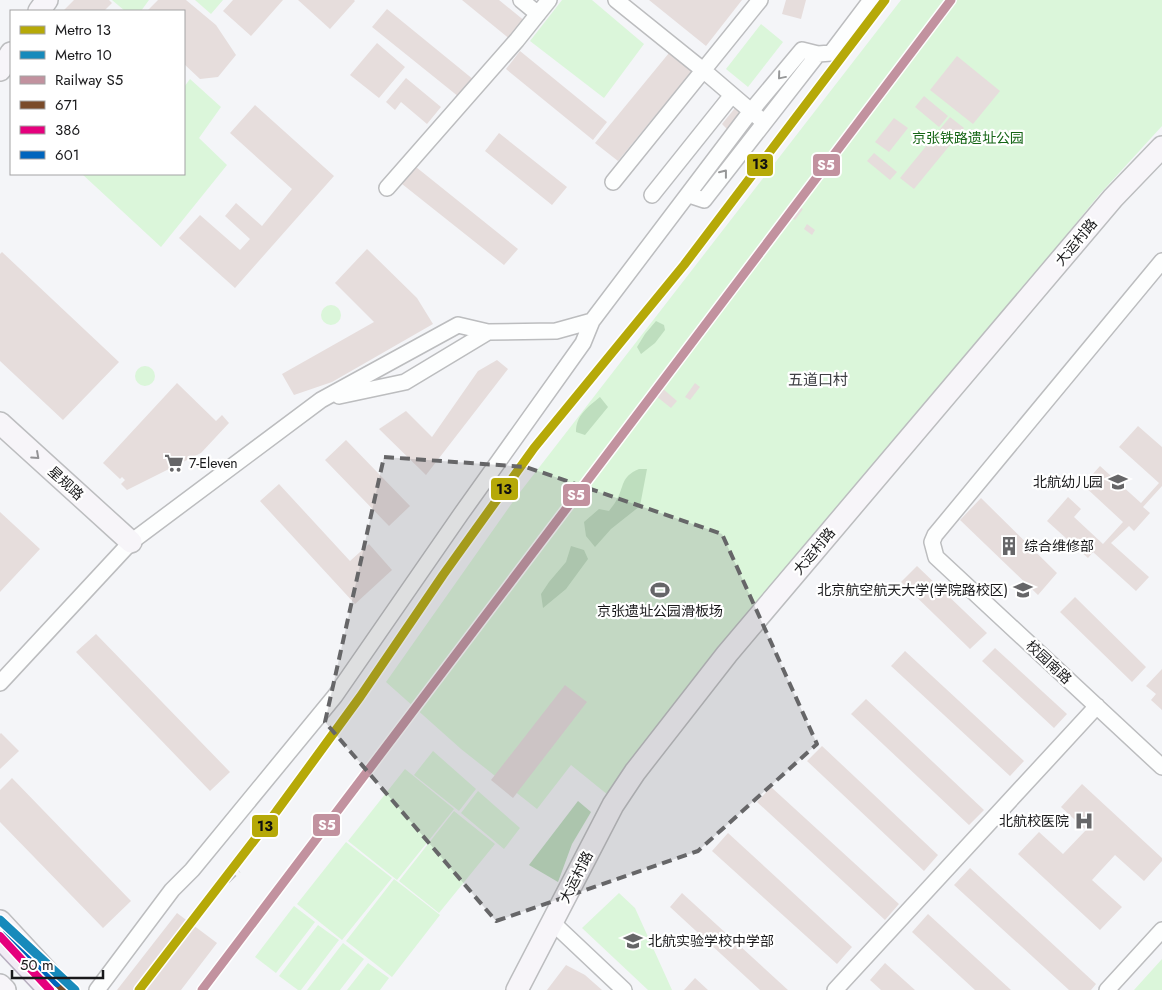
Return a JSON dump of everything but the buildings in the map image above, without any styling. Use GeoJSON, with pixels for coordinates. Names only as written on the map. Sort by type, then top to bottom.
{"type":"FeatureCollection","features":[{"type":"Feature","properties":{"kind":"main road"},"geometry":{"type":"LineString","coordinates":[[0,937],[50,990]]}},
{"type":"Feature","properties":{"kind":"main road"},"geometry":{"type":"LineString","coordinates":[[0,959],[30,990]]}},
{"type":"Feature","properties":{"kind":"street"},"geometry":{"type":"LineString","coordinates":[[521,0],[538,14]]}},
{"type":"Feature","properties":{"kind":"street"},"geometry":{"type":"LineString","coordinates":[[388,188],[549,0]]}},
{"type":"Feature","properties":{"kind":"street"},"geometry":{"type":"LineString","coordinates":[[616,0],[764,122]]}},
{"type":"Feature","properties":{"kind":"street"},"geometry":{"type":"LineString","coordinates":[[613,182],[760,0]]}},
{"type":"Feature","properties":{"kind":"street"},"geometry":{"type":"LineString","coordinates":[[96,990],[172,890],[192,870],[335,696],[461,514],[584,343],[592,321],[751,111],[802,50],[818,54],[831,53],[871,0]]}},
{"type":"Feature","properties":{"kind":"street"},"geometry":{"type":"LineString","coordinates":[[689,195],[704,200],[818,54]]}},
{"type":"Feature","properties":{"kind":"street"},"geometry":{"type":"LineString","coordinates":[[0,70],[10,55]]}},
{"type":"Feature","properties":{"kind":"street"},"geometry":{"type":"LineString","coordinates":[[652,195],[732,95]]}},
{"type":"Feature","properties":{"kind":"street","name":"大运村路"},"geometry":{"type":"LineString","coordinates":[[517,990],[620,793],[727,654],[1113,198],[1162,147]]}},
{"type":"Feature","properties":{"kind":"street","name":"校园南路"},"geometry":{"type":"LineString","coordinates":[[1162,261],[935,535],[932,542],[936,557],[1162,767]]}},
{"type":"Feature","properties":{"kind":"street"},"geometry":{"type":"LineString","coordinates":[[0,683],[131,542],[321,400],[458,325],[488,332],[556,331],[592,321]]}},
{"type":"Feature","properties":{"kind":"street"},"geometry":{"type":"LineString","coordinates":[[321,400],[405,382],[488,332]]}},
{"type":"Feature","properties":{"kind":"street","name":"星规路"},"geometry":{"type":"LineString","coordinates":[[0,423],[131,542]]}},
{"type":"Feature","properties":{"kind":"street"},"geometry":{"type":"LineString","coordinates":[[835,990],[1097,706]]}},
{"type":"Feature","properties":{"kind":"street"},"geometry":{"type":"LineString","coordinates":[[0,921],[64,990]]}},
{"type":"Feature","properties":{"kind":"street"},"geometry":{"type":"LineString","coordinates":[[553,923],[624,990]]}},
{"type":"Feature","properties":{"kind":"street"},"geometry":{"type":"LineString","coordinates":[[1107,990],[1162,930]]}},
{"type":"Feature","properties":{"kind":"street"},"geometry":{"type":"LineString","coordinates":[[0,985],[5,990]]}},
{"type":"Feature","properties":{"kind":"highlighted area"},"geometry":{"type":"Polygon","coordinates":[[[384,457],[526,467],[722,534],[817,744],[698,851],[496,921],[325,722],[384,457]]]}},
{"type":"Feature","properties":{"kind":"green space"},"geometry":{"type":"Polygon","coordinates":[[[112,0],[149,0],[142,10],[124,10],[112,0]]]}},
{"type":"Feature","properties":{"kind":"green space"},"geometry":{"type":"Polygon","coordinates":[[[195,0],[223,0],[211,14],[195,0]]]}},
{"type":"Feature","properties":{"kind":"green space"},"geometry":{"type":"Polygon","coordinates":[[[562,0],[592,0],[644,44],[604,98],[530,41],[562,0]]]}},
{"type":"Feature","properties":{"kind":"green space","name":"京张铁路遗址公园"},"geometry":{"type":"Polygon","coordinates":[[[901,0],[1162,0],[1162,126],[1099,195],[608,795],[571,765],[537,809],[461,749],[386,682],[517,496],[901,0]]]}},
{"type":"Feature","properties":{"kind":"green space"},"geometry":{"type":"Polygon","coordinates":[[[761,24],[783,42],[748,87],[726,69],[761,24]]]}},
{"type":"Feature","properties":{"kind":"green space"},"geometry":{"type":"Polygon","coordinates":[[[190,79],[221,107],[199,138],[227,165],[161,247],[83,175],[185,175],[185,86],[190,79]]]}},
{"type":"Feature","properties":{"kind":"green space"},"geometry":{"type":"Polygon","coordinates":[[[331,305],[338,308],[341,315],[338,322],[331,325],[324,322],[321,315],[324,308],[331,305]]]}},
{"type":"Feature","properties":{"kind":"green space"},"geometry":{"type":"Polygon","coordinates":[[[656,321],[664,325],[665,330],[655,343],[641,354],[637,347],[656,321]]]}},
{"type":"Feature","properties":{"kind":"green space"},"geometry":{"type":"Polygon","coordinates":[[[145,366],[152,369],[155,376],[152,383],[145,386],[138,383],[135,376],[138,369],[145,366]]]}},
{"type":"Feature","properties":{"kind":"green space"},"geometry":{"type":"Polygon","coordinates":[[[600,397],[608,407],[585,435],[576,432],[580,416],[600,397]]]}},
{"type":"Feature","properties":{"kind":"green space"},"geometry":{"type":"Polygon","coordinates":[[[639,469],[647,469],[640,506],[611,529],[595,547],[586,536],[584,522],[599,509],[609,511],[619,496],[626,479],[639,469]]]}},
{"type":"Feature","properties":{"kind":"green space"},"geometry":{"type":"Polygon","coordinates":[[[571,546],[584,550],[588,559],[566,589],[543,608],[541,594],[566,562],[571,546]]]}},
{"type":"Feature","properties":{"kind":"green space"},"geometry":{"type":"Polygon","coordinates":[[[433,751],[476,789],[459,811],[414,775],[433,751]]]}},
{"type":"Feature","properties":{"kind":"green space"},"geometry":{"type":"Polygon","coordinates":[[[405,769],[454,809],[397,880],[348,841],[405,769]]]}},
{"type":"Feature","properties":{"kind":"green space"},"geometry":{"type":"Polygon","coordinates":[[[478,791],[520,828],[504,849],[461,813],[478,791]]]}},
{"type":"Feature","properties":{"kind":"green space"},"geometry":{"type":"Polygon","coordinates":[[[578,801],[591,812],[572,844],[558,882],[529,865],[578,801]]]}},
{"type":"Feature","properties":{"kind":"green space"},"geometry":{"type":"Polygon","coordinates":[[[454,811],[495,844],[439,913],[399,881],[454,811]]]}},
{"type":"Feature","properties":{"kind":"green space"},"geometry":{"type":"Polygon","coordinates":[[[346,842],[392,878],[342,940],[297,904],[346,842]]]}},
{"type":"Feature","properties":{"kind":"green space"},"geometry":{"type":"Polygon","coordinates":[[[394,879],[440,915],[392,977],[346,941],[394,879]]]}},
{"type":"Feature","properties":{"kind":"green space"},"geometry":{"type":"Polygon","coordinates":[[[619,893],[635,908],[672,990],[648,990],[582,928],[619,893]]]}},
{"type":"Feature","properties":{"kind":"green space"},"geometry":{"type":"Polygon","coordinates":[[[294,906],[315,922],[276,973],[255,957],[294,906]]]}},
{"type":"Feature","properties":{"kind":"green space"},"geometry":{"type":"Polygon","coordinates":[[[318,925],[339,940],[301,990],[298,990],[279,976],[318,925]]]}},
{"type":"Feature","properties":{"kind":"green space"},"geometry":{"type":"Polygon","coordinates":[[[343,943],[364,959],[340,990],[307,990],[343,943]]]}},
{"type":"Feature","properties":{"kind":"green space"},"geometry":{"type":"Polygon","coordinates":[[[1162,959],[1162,990],[1134,990],[1162,959]]]}},
{"type":"Feature","properties":{"kind":"green space"},"geometry":{"type":"Polygon","coordinates":[[[368,963],[389,978],[380,990],[347,990],[368,963]]]}},
{"type":"Feature","properties":{"kind":"railway"},"geometry":{"type":"LineString","coordinates":[[808,185],[920,41]]}},
{"type":"Feature","properties":{"kind":"railway"},"geometry":{"type":"LineString","coordinates":[[206,902],[239,871]]}},
{"type":"Feature","properties":{"kind":"metro line","name":"13"},"geometry":{"type":"LineString","coordinates":[[139,990],[276,812],[360,697],[443,575],[534,448],[684,265],[885,0]]}},
{"type":"Feature","properties":{"kind":"metro line","name":"10"},"geometry":{"type":"LineString","coordinates":[[0,920],[75,990]]}},
{"type":"Feature","properties":{"kind":"rail line","name":"S5"},"geometry":{"type":"LineString","coordinates":[[202,990],[951,0]]}},
{"type":"Feature","properties":{"kind":"transit line","name":"671"},"geometry":{"type":"LineString","coordinates":[[0,921],[64,990]]}},
{"type":"Feature","properties":{"kind":"transit line","name":"601"},"geometry":{"type":"LineString","coordinates":[[7,930],[57,983]]}},
{"type":"Feature","properties":{"kind":"transit line","name":"386"},"geometry":{"type":"LineString","coordinates":[[0,936],[50,990]]}},
{"type":"Feature","properties":{"kind":"place","name":"7-Eleven"},"geometry":{"type":"Point","coordinates":[174,463]}},
{"type":"Feature","properties":{"kind":"place","name":"北航幼儿园"},"geometry":{"type":"Point","coordinates":[1118,482]}},
{"type":"Feature","properties":{"kind":"place","name":"综合维修部"},"geometry":{"type":"Point","coordinates":[1009,546]}},
{"type":"Feature","properties":{"kind":"place","name":"京张遗址公园滑板场"},"geometry":{"type":"Point","coordinates":[660,590]}},
{"type":"Feature","properties":{"kind":"place","name":"北京航空航天大学(学院路校区)"},"geometry":{"type":"Point","coordinates":[1023,590]}},
{"type":"Feature","properties":{"kind":"place","name":"北航校医院"},"geometry":{"type":"Point","coordinates":[1084,821]}},
{"type":"Feature","properties":{"kind":"place","name":"北航实验学校中学部"},"geometry":{"type":"Point","coordinates":[633,941]}},
{"type":"Feature","properties":{"kind":"district","name":"五道口村"},"geometry":{"type":"Point","coordinates":[818,380]}}]}
